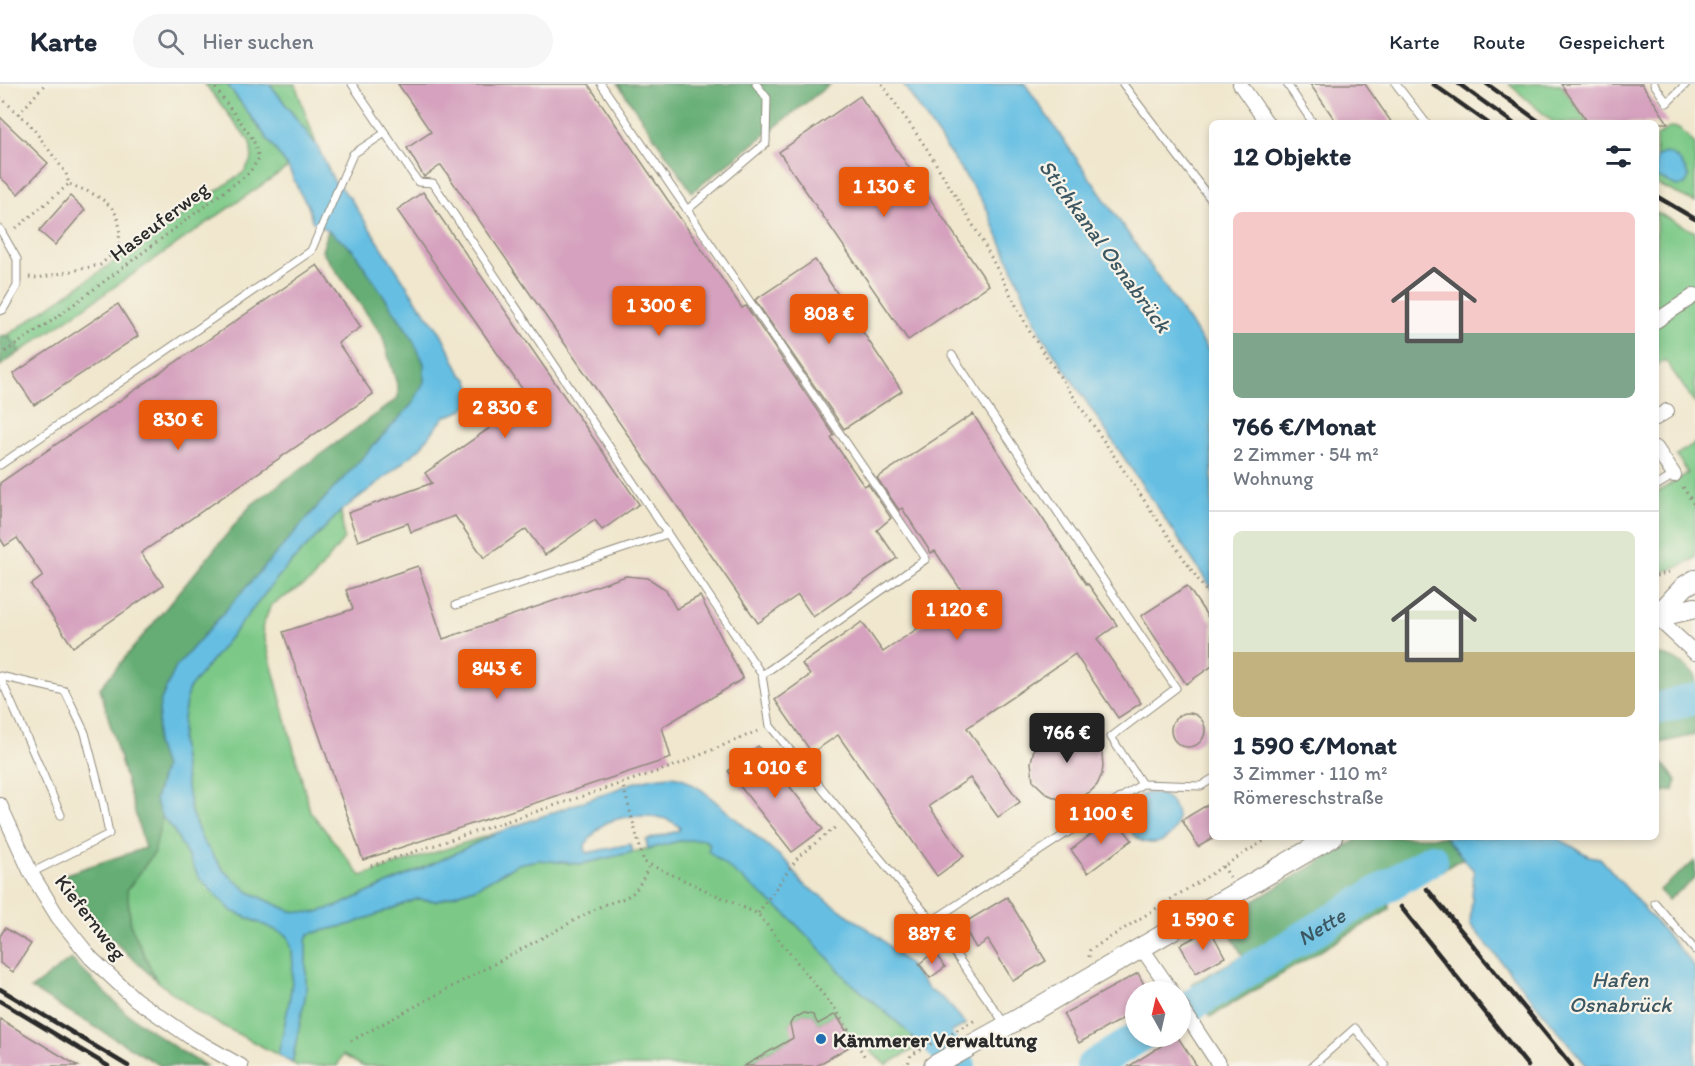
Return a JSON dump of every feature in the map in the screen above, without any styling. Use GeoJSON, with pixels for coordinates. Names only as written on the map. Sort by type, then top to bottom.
{"type":"FeatureCollection","features":[{"type":"Feature","properties":{"kind":"main road"},"geometry":{"type":"LineString","coordinates":[[1659,614],[1685,586],[1695,580]]}},
{"type":"Feature","properties":{"kind":"main road"},"geometry":{"type":"LineString","coordinates":[[1659,616],[1695,608]]}},
{"type":"Feature","properties":{"kind":"main road"},"geometry":{"type":"LineString","coordinates":[[934,1066],[1327,840]]}},
{"type":"Feature","properties":{"kind":"street"},"geometry":{"type":"LineString","coordinates":[[1240,84],[1265,120]]}},
{"type":"Feature","properties":{"kind":"street"},"geometry":{"type":"LineString","coordinates":[[1659,319],[1695,295]]}},
{"type":"Feature","properties":{"kind":"street"},"geometry":{"type":"LineString","coordinates":[[1659,452],[1674,475]]}},
{"type":"Feature","properties":{"kind":"street"},"geometry":{"type":"LineString","coordinates":[[1659,620],[1695,653]]}},
{"type":"Feature","properties":{"kind":"street","name":"Kiefernweg"},"geometry":{"type":"LineString","coordinates":[[0,805],[31,873],[58,916],[91,958],[135,999],[190,1037],[241,1066]]}},
{"type":"Feature","properties":{"kind":"street"},"geometry":{"type":"LineString","coordinates":[[1141,947],[1164,981]]}},
{"type":"Feature","properties":{"kind":"street"},"geometry":{"type":"LineString","coordinates":[[1191,1022],[1220,1066]]}},
{"type":"Feature","properties":{"kind":"lane"},"geometry":{"type":"LineString","coordinates":[[352,84],[418,182],[433,183],[762,675],[770,726],[932,921],[1007,1026]]}},
{"type":"Feature","properties":{"kind":"lane"},"geometry":{"type":"LineString","coordinates":[[601,84],[926,559],[762,675]]}},
{"type":"Feature","properties":{"kind":"lane"},"geometry":{"type":"LineString","coordinates":[[687,210],[766,143],[767,98],[756,84]]}},
{"type":"Feature","properties":{"kind":"lane"},"geometry":{"type":"LineString","coordinates":[[1123,84],[1209,197]]}},
{"type":"Feature","properties":{"kind":"lane"},"geometry":{"type":"LineString","coordinates":[[1287,84],[1311,120]]}},
{"type":"Feature","properties":{"kind":"lane"},"geometry":{"type":"LineString","coordinates":[[1396,84],[1424,120]]}},
{"type":"Feature","properties":{"kind":"lane"},"geometry":{"type":"LineString","coordinates":[[1654,84],[1667,103],[1686,84]]}},
{"type":"Feature","properties":{"kind":"lane"},"geometry":{"type":"LineString","coordinates":[[0,465],[311,251],[353,154],[385,133]]}},
{"type":"Feature","properties":{"kind":"lane"},"geometry":{"type":"LineString","coordinates":[[0,229],[17,259],[17,286],[0,311]]}},
{"type":"Feature","properties":{"kind":"lane"},"geometry":{"type":"LineString","coordinates":[[952,355],[1176,688],[1111,737],[1142,784]]}},
{"type":"Feature","properties":{"kind":"lane"},"geometry":{"type":"LineString","coordinates":[[1659,484],[1674,475]]}},
{"type":"Feature","properties":{"kind":"lane"},"geometry":{"type":"LineString","coordinates":[[456,605],[667,534]]}},
{"type":"Feature","properties":{"kind":"lane"},"geometry":{"type":"LineString","coordinates":[[0,676],[61,816]]}},
{"type":"Feature","properties":{"kind":"lane"},"geometry":{"type":"LineString","coordinates":[[0,676],[65,691],[85,733],[109,834],[31,873]]}},
{"type":"Feature","properties":{"kind":"lane"},"geometry":{"type":"LineString","coordinates":[[932,921],[1142,784],[1201,786],[1209,781]]}},
{"type":"Feature","properties":{"kind":"lane"},"geometry":{"type":"LineString","coordinates":[[1655,903],[1695,950]]}},
{"type":"Feature","properties":{"kind":"lane"},"geometry":{"type":"LineString","coordinates":[[1312,1066],[1355,1028],[1385,1066]]}},
{"type":"Feature","properties":{"kind":"path"},"geometry":{"type":"LineString","coordinates":[[19,114],[45,84]]}},
{"type":"Feature","properties":{"kind":"path","name":"Haseuferweg"},"geometry":{"type":"LineString","coordinates":[[0,355],[50,322],[249,173],[259,158],[253,139],[212,84]]}},
{"type":"Feature","properties":{"kind":"path"},"geometry":{"type":"LineString","coordinates":[[882,84],[927,148],[982,240],[1031,334],[1209,596]]}},
{"type":"Feature","properties":{"kind":"path"},"geometry":{"type":"LineString","coordinates":[[0,97],[29,123],[66,173],[69,184]]}},
{"type":"Feature","properties":{"kind":"path"},"geometry":{"type":"LineString","coordinates":[[4,237],[69,184]]}},
{"type":"Feature","properties":{"kind":"path"},"geometry":{"type":"LineString","coordinates":[[16,277],[38,278],[100,265],[118,249],[120,235],[118,218],[107,202],[69,184]]}},
{"type":"Feature","properties":{"kind":"path"},"geometry":{"type":"LineString","coordinates":[[1674,475],[1695,506]]}},
{"type":"Feature","properties":{"kind":"path"},"geometry":{"type":"LineString","coordinates":[[371,866],[623,784],[674,766],[770,726]]}},
{"type":"Feature","properties":{"kind":"path"},"geometry":{"type":"LineString","coordinates":[[623,784],[644,861],[759,912],[837,1011],[865,1057]]}},
{"type":"Feature","properties":{"kind":"path"},"geometry":{"type":"LineString","coordinates":[[759,912],[799,856],[846,819]]}},
{"type":"Feature","properties":{"kind":"path"},"geometry":{"type":"LineString","coordinates":[[1088,961],[1090,950],[1265,840]]}},
{"type":"Feature","properties":{"kind":"path"},"geometry":{"type":"LineString","coordinates":[[351,1041],[603,905],[628,897],[637,891],[650,864]]}},
{"type":"Feature","properties":{"kind":"path"},"geometry":{"type":"LineString","coordinates":[[1223,866],[1232,880]]}},
{"type":"Feature","properties":{"kind":"path"},"geometry":{"type":"LineString","coordinates":[[907,1065],[911,1055],[966,1024]]}},
{"type":"Feature","properties":{"kind":"green space"},"geometry":{"type":"Polygon","coordinates":[[[205,84],[227,84],[288,167],[20,352],[8,335],[244,172],[252,158],[250,142],[205,84]]]}},
{"type":"Feature","properties":{"kind":"green space"},"geometry":{"type":"Polygon","coordinates":[[[270,84],[295,84],[317,146],[270,84]]]}},
{"type":"Feature","properties":{"kind":"green space"},"geometry":{"type":"Polygon","coordinates":[[[618,84],[830,84],[692,192],[618,84]]]}},
{"type":"Feature","properties":{"kind":"green space"},"geometry":{"type":"Polygon","coordinates":[[[1509,84],[1561,84],[1586,120],[1551,120],[1509,84]]]}},
{"type":"Feature","properties":{"kind":"green space"},"geometry":{"type":"Polygon","coordinates":[[[1671,127],[1679,128],[1695,144],[1695,202],[1659,185],[1659,135],[1671,127]]]}},
{"type":"Feature","properties":{"kind":"green space"},"geometry":{"type":"Polygon","coordinates":[[[1659,214],[1695,232],[1695,403],[1665,360],[1659,364],[1659,214]]]}},
{"type":"Feature","properties":{"kind":"green space"},"geometry":{"type":"Polygon","coordinates":[[[328,230],[353,250],[411,336],[424,363],[424,382],[413,403],[325,498],[176,667],[160,702],[156,744],[164,767],[155,800],[162,817],[154,853],[127,890],[131,926],[156,980],[106,934],[63,875],[145,848],[100,688],[251,505],[398,398],[398,388],[382,335],[322,251],[328,230]]]}},
{"type":"Feature","properties":{"kind":"green space"},"geometry":{"type":"Polygon","coordinates":[[[8,335],[20,352],[0,366],[0,336],[8,335]]]}},
{"type":"Feature","properties":{"kind":"green space"},"geometry":{"type":"Polygon","coordinates":[[[1695,443],[1695,558],[1679,567],[1659,573],[1659,491],[1688,473],[1676,455],[1695,443]]]}},
{"type":"Feature","properties":{"kind":"green space"},"geometry":{"type":"Polygon","coordinates":[[[341,511],[344,539],[311,581],[271,605],[262,628],[310,811],[361,876],[499,832],[338,906],[314,913],[290,911],[249,892],[224,871],[202,840],[191,812],[184,769],[181,741],[183,718],[188,690],[283,571],[341,511]]]}},
{"type":"Feature","properties":{"kind":"green space"},"geometry":{"type":"Polygon","coordinates":[[[1659,655],[1672,658],[1695,675],[1695,735],[1659,743],[1659,655]]]}},
{"type":"Feature","properties":{"kind":"green space"},"geometry":{"type":"Polygon","coordinates":[[[1659,759],[1677,780],[1674,790],[1659,792],[1659,759]]]}},
{"type":"Feature","properties":{"kind":"green space"},"geometry":{"type":"Polygon","coordinates":[[[162,817],[173,829],[200,879],[232,911],[287,935],[293,961],[292,977],[278,1055],[202,1015],[156,980],[131,926],[127,890],[154,853],[162,817]]]}},
{"type":"Feature","properties":{"kind":"green space"},"geometry":{"type":"Polygon","coordinates":[[[703,839],[787,915],[849,981],[911,1034],[916,1048],[886,1065],[857,1039],[852,1041],[836,1014],[818,1024],[813,1015],[804,1013],[793,1019],[790,1024],[795,1036],[744,1066],[362,1066],[343,1055],[337,1066],[298,1066],[292,1063],[306,992],[308,934],[352,924],[417,899],[437,901],[477,887],[517,864],[538,860],[582,864],[679,841],[703,839]]]}},
{"type":"Feature","properties":{"kind":"green space"},"geometry":{"type":"Polygon","coordinates":[[[1356,840],[1448,840],[1463,858],[1389,902],[1389,910],[1210,1017],[1191,984],[1243,956],[1222,920],[1356,840]]]}},
{"type":"Feature","properties":{"kind":"green space"},"geometry":{"type":"Polygon","coordinates":[[[1695,861],[1695,879],[1668,900],[1659,890],[1695,861]]]}},
{"type":"Feature","properties":{"kind":"green space"},"geometry":{"type":"Polygon","coordinates":[[[71,959],[125,1012],[206,1066],[161,1066],[31,989],[71,959]]]}},
{"type":"Feature","properties":{"kind":"water"},"geometry":{"type":"Polygon","coordinates":[[[227,84],[270,84],[317,146],[334,181],[350,198],[418,303],[441,333],[461,374],[468,379],[474,395],[462,410],[445,416],[420,448],[341,511],[283,571],[188,690],[181,741],[191,812],[202,840],[224,871],[249,892],[290,911],[314,913],[338,906],[499,832],[632,783],[671,776],[682,778],[702,790],[789,864],[802,883],[878,936],[908,964],[929,990],[944,999],[966,1024],[918,1051],[911,1034],[849,981],[787,915],[708,851],[710,844],[703,839],[679,841],[648,849],[646,840],[678,831],[680,828],[666,819],[635,816],[616,819],[605,824],[585,845],[586,853],[630,844],[633,852],[582,864],[538,860],[518,864],[477,887],[437,901],[417,899],[352,924],[309,934],[306,941],[306,992],[292,1063],[278,1055],[290,994],[293,961],[291,946],[287,935],[232,911],[200,879],[173,829],[162,817],[155,800],[164,767],[156,744],[160,702],[176,667],[325,498],[413,403],[424,382],[424,363],[411,336],[353,250],[328,230],[312,221],[308,205],[288,167],[227,84]]]}},
{"type":"Feature","properties":{"kind":"water","name":"Stichkanal Osnabrück"},"geometry":{"type":"Polygon","coordinates":[[[903,84],[1025,84],[1209,351],[1209,585],[1041,334],[985,205],[903,84]]]}},
{"type":"Feature","properties":{"kind":"water"},"geometry":{"type":"Polygon","coordinates":[[[1665,153],[1674,156],[1683,165],[1689,178],[1685,185],[1677,186],[1659,178],[1659,156],[1665,153]]]}},
{"type":"Feature","properties":{"kind":"water"},"geometry":{"type":"Polygon","coordinates":[[[1152,793],[1161,795],[1172,804],[1177,818],[1175,827],[1166,838],[1152,843],[1143,841],[1132,832],[1127,818],[1129,809],[1138,798],[1152,793]]]}},
{"type":"Feature","properties":{"kind":"water","name":"Hafen Osnabrück"},"geometry":{"type":"Polygon","coordinates":[[[1448,840],[1561,840],[1589,856],[1600,858],[1695,967],[1695,1066],[1587,1066],[1470,924],[1474,871],[1448,840]]]}},
{"type":"Feature","properties":{"kind":"building"},"geometry":{"type":"Polygon","coordinates":[[[398,84],[588,84],[742,308],[746,306],[834,435],[831,438],[864,486],[868,484],[891,518],[877,530],[897,558],[813,617],[798,595],[758,623],[441,165],[424,177],[407,148],[431,132],[398,84]]]}},
{"type":"Feature","properties":{"kind":"building"},"geometry":{"type":"Polygon","coordinates":[[[1310,84],[1365,84],[1390,120],[1335,120],[1310,84]]]}},
{"type":"Feature","properties":{"kind":"building"},"geometry":{"type":"Polygon","coordinates":[[[1561,84],[1642,84],[1668,123],[1659,123],[1659,120],[1586,120],[1561,84]]]}},
{"type":"Feature","properties":{"kind":"building"},"geometry":{"type":"Polygon","coordinates":[[[860,96],[989,285],[908,340],[779,152],[860,96]]]}},
{"type":"Feature","properties":{"kind":"building"},"geometry":{"type":"Polygon","coordinates":[[[0,117],[48,163],[18,194],[0,177],[0,117]]]}},
{"type":"Feature","properties":{"kind":"building"},"geometry":{"type":"Polygon","coordinates":[[[423,192],[639,504],[602,530],[595,520],[545,555],[526,529],[484,558],[455,516],[411,532],[408,523],[358,541],[348,513],[432,483],[425,473],[530,400],[397,210],[423,192]]]}},
{"type":"Feature","properties":{"kind":"building"},"geometry":{"type":"Polygon","coordinates":[[[70,196],[85,210],[55,245],[39,231],[70,196]]]}},
{"type":"Feature","properties":{"kind":"building"},"geometry":{"type":"Polygon","coordinates":[[[815,260],[902,391],[844,429],[755,300],[815,260]]]}},
{"type":"Feature","properties":{"kind":"building"},"geometry":{"type":"Polygon","coordinates":[[[317,265],[361,327],[338,343],[373,394],[141,553],[163,585],[73,647],[31,585],[43,576],[17,538],[5,546],[0,538],[0,483],[317,265]]]}},
{"type":"Feature","properties":{"kind":"building"},"geometry":{"type":"Polygon","coordinates":[[[118,304],[138,336],[34,405],[13,374],[118,304]]]}},
{"type":"Feature","properties":{"kind":"building"},"geometry":{"type":"Polygon","coordinates":[[[973,414],[1087,585],[1117,625],[1097,639],[1141,703],[1118,718],[1075,654],[967,728],[1020,802],[998,817],[970,778],[929,806],[964,856],[937,876],[838,735],[812,753],[775,700],[810,675],[802,664],[862,622],[883,652],[965,596],[935,551],[931,553],[902,508],[899,510],[877,478],[973,414]]]}},
{"type":"Feature","properties":{"kind":"building"},"geometry":{"type":"Polygon","coordinates":[[[418,566],[443,639],[626,576],[648,578],[665,589],[676,609],[700,596],[743,679],[662,727],[671,758],[363,860],[283,632],[353,609],[346,590],[418,566]]]}},
{"type":"Feature","properties":{"kind":"building"},"geometry":{"type":"Polygon","coordinates":[[[1187,586],[1209,619],[1209,668],[1186,684],[1141,616],[1187,586]]]}},
{"type":"Feature","properties":{"kind":"building"},"geometry":{"type":"Polygon","coordinates":[[[1188,713],[1200,718],[1205,730],[1200,742],[1188,747],[1176,742],[1171,730],[1176,718],[1188,713]]]}},
{"type":"Feature","properties":{"kind":"building"},"geometry":{"type":"Polygon","coordinates":[[[1061,728],[1075,728],[1088,734],[1097,743],[1102,754],[1102,774],[1097,785],[1090,792],[1070,800],[1058,799],[1047,794],[1033,781],[1031,762],[1034,749],[1048,733],[1061,728]]]}},
{"type":"Feature","properties":{"kind":"building"},"geometry":{"type":"Polygon","coordinates":[[[758,746],[823,829],[792,852],[728,771],[758,746]]]}},
{"type":"Feature","properties":{"kind":"building"},"geometry":{"type":"Polygon","coordinates":[[[1209,804],[1210,840],[1198,847],[1182,820],[1209,804]]]}},
{"type":"Feature","properties":{"kind":"building"},"geometry":{"type":"Polygon","coordinates":[[[1114,817],[1132,840],[1088,873],[1071,850],[1114,817]]]}},
{"type":"Feature","properties":{"kind":"building"},"geometry":{"type":"Polygon","coordinates":[[[1007,897],[1046,961],[1013,981],[988,940],[976,948],[962,924],[1007,897]]]}},
{"type":"Feature","properties":{"kind":"building"},"geometry":{"type":"Polygon","coordinates":[[[5,928],[31,944],[13,972],[0,963],[0,936],[5,928]]]}},
{"type":"Feature","properties":{"kind":"building"},"geometry":{"type":"Polygon","coordinates":[[[1210,929],[1225,957],[1196,973],[1180,945],[1210,929]]]}},
{"type":"Feature","properties":{"kind":"building"},"geometry":{"type":"Polygon","coordinates":[[[934,952],[945,967],[930,978],[919,964],[934,952]]]}},
{"type":"Feature","properties":{"kind":"building"},"geometry":{"type":"Polygon","coordinates":[[[1138,973],[1142,981],[1125,981],[1125,1017],[1079,1043],[1063,1014],[1138,973]]]}},
{"type":"Feature","properties":{"kind":"building","name":"Kämmerer Verwaltung"},"geometry":{"type":"Polygon","coordinates":[[[804,1013],[813,1015],[818,1024],[836,1014],[854,1044],[816,1066],[744,1066],[793,1038],[790,1024],[793,1019],[804,1013]]]}},
{"type":"Feature","properties":{"kind":"building"},"geometry":{"type":"Polygon","coordinates":[[[0,1019],[78,1066],[0,1066],[0,1019]]]}},
{"type":"Feature","properties":{"kind":"building"},"geometry":{"type":"Polygon","coordinates":[[[1159,1047],[1184,1047],[1197,1066],[1129,1066],[1159,1047]]]}},
{"type":"Feature","properties":{"kind":"waterway","name":"Nette"},"geometry":{"type":"LineString","coordinates":[[1659,708],[1695,699]]}},
{"type":"Feature","properties":{"kind":"waterway","name":"Nette"},"geometry":{"type":"LineString","coordinates":[[1191,1005],[1432,859]]}},
{"type":"Feature","properties":{"kind":"waterway"},"geometry":{"type":"LineString","coordinates":[[909,1009],[960,1066]]}},
{"type":"Feature","properties":{"kind":"waterway","name":"Nette"},"geometry":{"type":"LineString","coordinates":[[1092,1066],[1125,1046]]}},
{"type":"Feature","properties":{"kind":"railway"},"geometry":{"type":"LineString","coordinates":[[1433,84],[1484,120]]}},
{"type":"Feature","properties":{"kind":"railway"},"geometry":{"type":"LineString","coordinates":[[1459,84],[1509,120]]}},
{"type":"Feature","properties":{"kind":"railway"},"geometry":{"type":"LineString","coordinates":[[1487,84],[1537,120]]}},
{"type":"Feature","properties":{"kind":"railway"},"geometry":{"type":"LineString","coordinates":[[1659,198],[1695,219]]}},
{"type":"Feature","properties":{"kind":"railway"},"geometry":{"type":"LineString","coordinates":[[1427,889],[1572,1066]]}},
{"type":"Feature","properties":{"kind":"railway"},"geometry":{"type":"LineString","coordinates":[[1401,907],[1528,1066]]}},
{"type":"Feature","properties":{"kind":"railway"},"geometry":{"type":"LineString","coordinates":[[0,989],[128,1066]]}},
{"type":"Feature","properties":{"kind":"railway"},"geometry":{"type":"LineString","coordinates":[[0,1001],[108,1066]]}},
{"type":"Feature","properties":{"kind":"place","name":"Kämmerer Verwaltung"},"geometry":{"type":"Point","coordinates":[821,1039]}}]}
